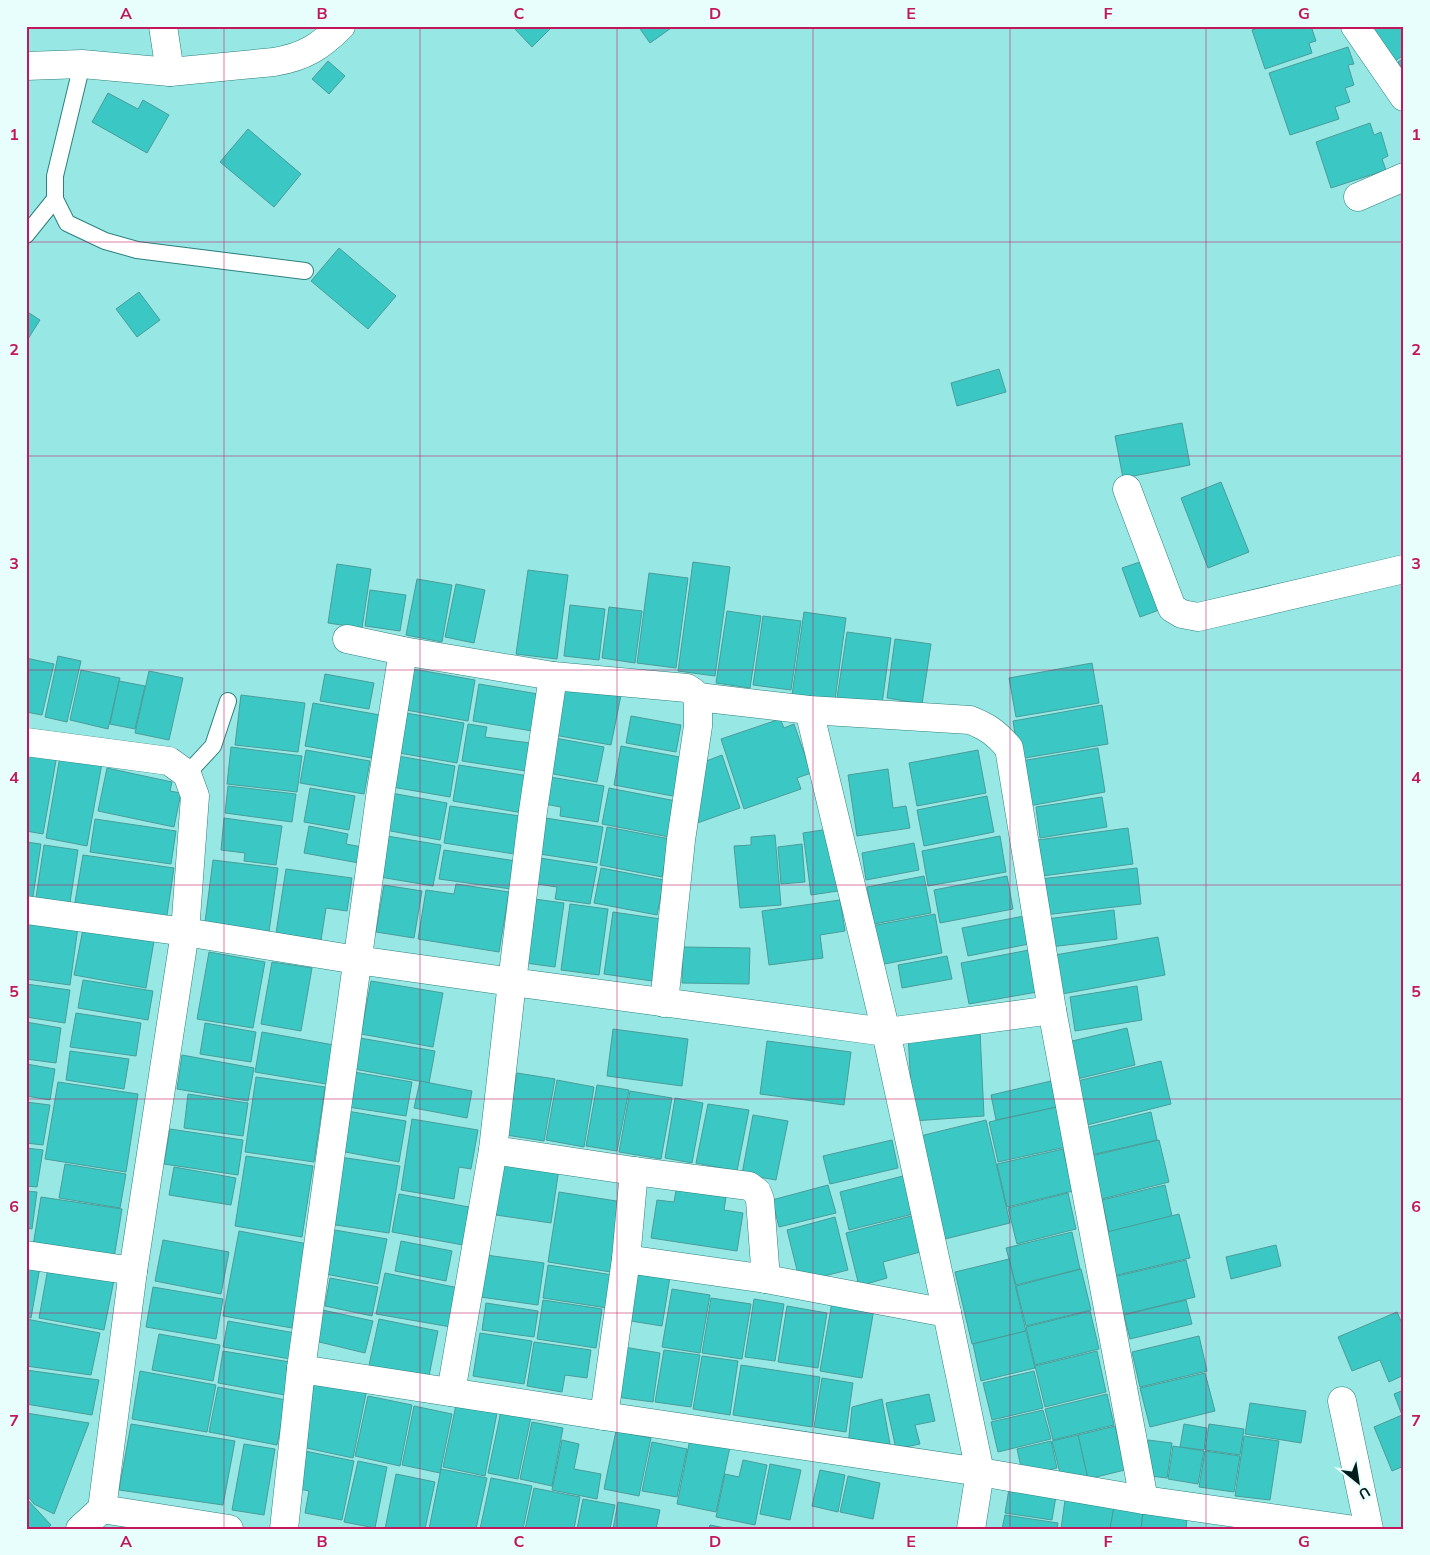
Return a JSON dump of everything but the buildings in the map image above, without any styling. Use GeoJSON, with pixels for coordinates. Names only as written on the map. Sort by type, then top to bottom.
{"type":"FeatureCollection","features":[{"type":"Feature","properties":{"kind":"street"},"geometry":{"type":"LineString","coordinates":[[162,26],[170,72]]}},
{"type":"Feature","properties":{"kind":"street"},"geometry":{"type":"LineString","coordinates":[[26,66],[82,64],[170,72],[288,60],[314,50],[341,26]]}},
{"type":"Feature","properties":{"kind":"street"},"geometry":{"type":"LineString","coordinates":[[1355,26],[1404,97]]}},
{"type":"Feature","properties":{"kind":"street"},"geometry":{"type":"LineString","coordinates":[[1358,197],[1404,177]]}},
{"type":"Feature","properties":{"kind":"street"},"geometry":{"type":"LineString","coordinates":[[1127,489],[1172,608],[1182,614],[1198,617],[1404,569]]}},
{"type":"Feature","properties":{"kind":"street"},"geometry":{"type":"LineString","coordinates":[[347,638],[404,651],[553,676],[686,688],[698,697],[809,710],[970,720],[986,726],[998,735],[1009,748],[1052,1010],[1144,1500]]}},
{"type":"Feature","properties":{"kind":"street"},"geometry":{"type":"LineString","coordinates":[[284,1529],[301,1369],[381,790],[404,651]]}},
{"type":"Feature","properties":{"kind":"street"},"geometry":{"type":"LineString","coordinates":[[451,1392],[493,1150],[512,982],[553,676]]}},
{"type":"Feature","properties":{"kind":"street"},"geometry":{"type":"LineString","coordinates":[[664,1003],[681,840],[698,726],[698,697]]}},
{"type":"Feature","properties":{"kind":"street"},"geometry":{"type":"LineString","coordinates":[[809,710],[886,1032],[980,1472],[971,1529]]}},
{"type":"Feature","properties":{"kind":"street"},"geometry":{"type":"LineString","coordinates":[[26,742],[169,761],[187,774],[196,796],[185,932],[133,1271],[102,1508],[80,1529]]}},
{"type":"Feature","properties":{"kind":"street"},"geometry":{"type":"LineString","coordinates":[[26,910],[185,932],[357,960],[512,982],[886,1032],[1052,1010]]}},
{"type":"Feature","properties":{"kind":"street"},"geometry":{"type":"LineString","coordinates":[[493,1150],[749,1186],[757,1192],[760,1200],[766,1280]]}},
{"type":"Feature","properties":{"kind":"street"},"geometry":{"type":"LineString","coordinates":[[604,1416],[626,1259],[634,1171]]}},
{"type":"Feature","properties":{"kind":"street"},"geometry":{"type":"LineString","coordinates":[[26,1255],[133,1271]]}},
{"type":"Feature","properties":{"kind":"street"},"geometry":{"type":"LineString","coordinates":[[626,1259],[766,1280],[947,1313]]}},
{"type":"Feature","properties":{"kind":"street"},"geometry":{"type":"LineString","coordinates":[[301,1369],[980,1472],[1144,1500],[1348,1529]]}},
{"type":"Feature","properties":{"kind":"street"},"geometry":{"type":"LineString","coordinates":[[1342,1402],[1368,1529]]}},
{"type":"Feature","properties":{"kind":"street"},"geometry":{"type":"LineString","coordinates":[[102,1508],[229,1529]]}},
{"type":"Feature","properties":{"kind":"lane"},"geometry":{"type":"LineString","coordinates":[[82,64],[55,176],[55,199],[67,223],[105,241],[137,250],[305,272]]}},
{"type":"Feature","properties":{"kind":"lane"},"geometry":{"type":"LineString","coordinates":[[26,235],[55,199]]}},
{"type":"Feature","properties":{"kind":"lane"},"geometry":{"type":"LineString","coordinates":[[187,774],[213,746],[228,701]]}}]}
